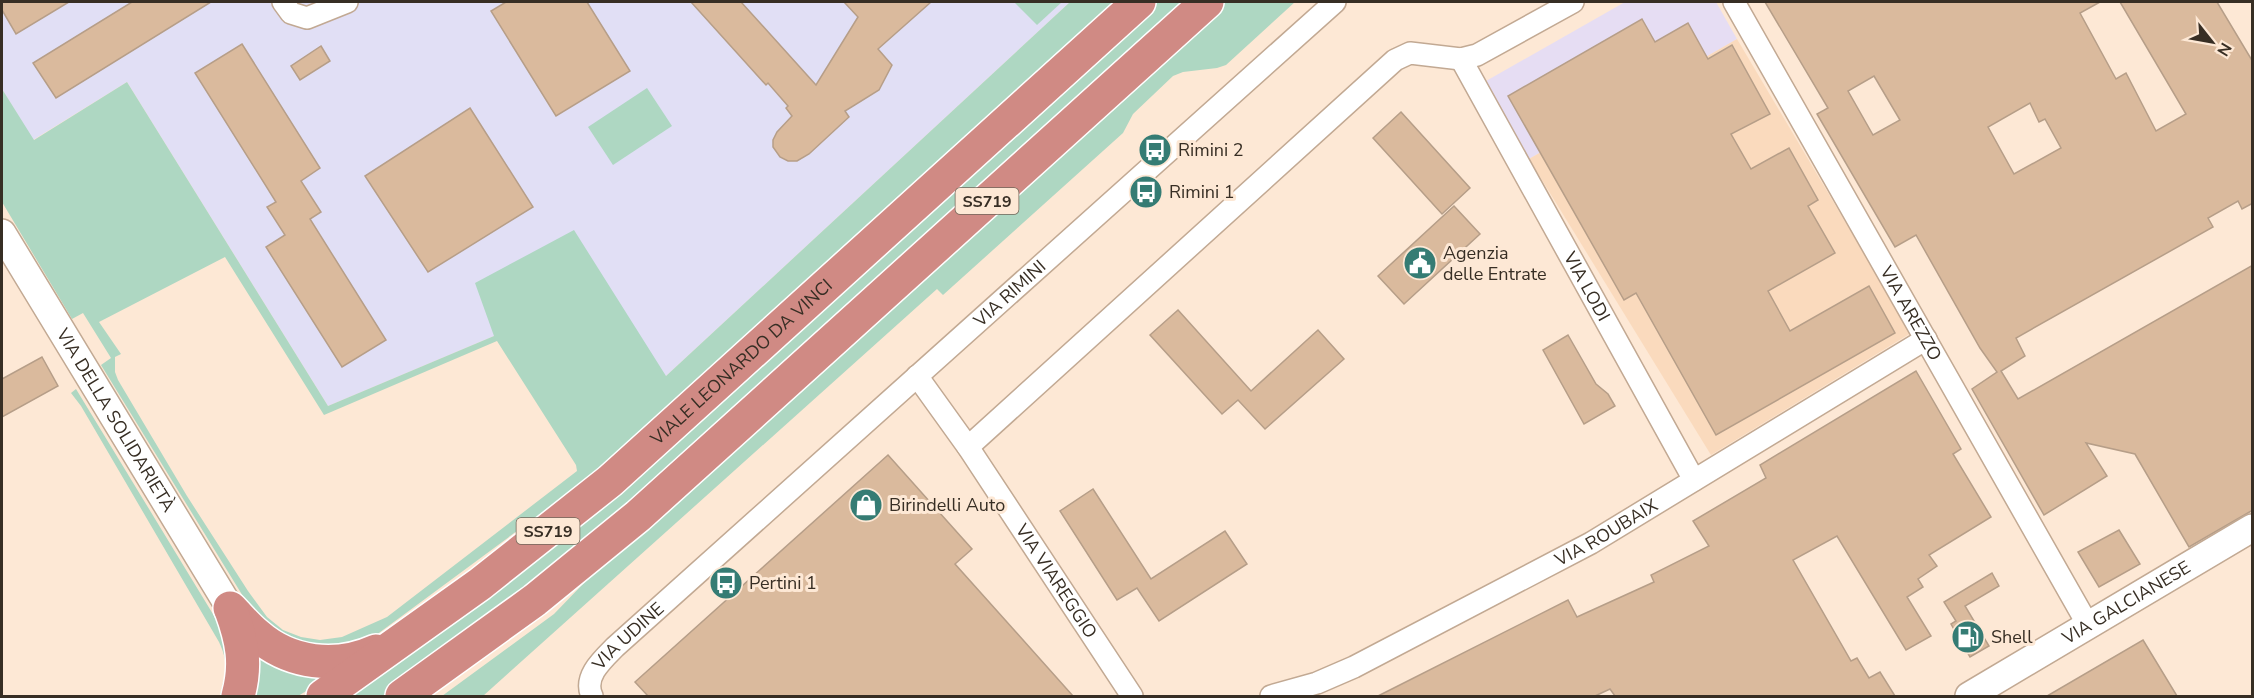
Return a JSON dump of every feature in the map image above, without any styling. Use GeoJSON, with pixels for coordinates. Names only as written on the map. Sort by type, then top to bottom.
{"type":"FeatureCollection","features":[{"type":"Feature","properties":{"kind":"highway","name":"VIALE LEONARDO DA VINCI"},"geometry":{"type":"LineString","coordinates":[[323,696],[480,584],[610,481],[1139,2]]}},
{"type":"Feature","properties":{"kind":"highway","name":"SS719"},"geometry":{"type":"LineString","coordinates":[[402,696],[536,600],[638,516],[1207,2]]}},
{"type":"Feature","properties":{"kind":"highway"},"geometry":{"type":"LineString","coordinates":[[230,608],[256,635],[270,645],[283,652],[328,663],[355,659],[410,636]]}},
{"type":"Feature","properties":{"kind":"highway"},"geometry":{"type":"LineString","coordinates":[[230,608],[241,637],[243,655],[238,696]]}},
{"type":"Feature","properties":{"kind":"highway"},"geometry":{"type":"LineString","coordinates":[[414,696],[445,667]]}},
{"type":"Feature","properties":{"kind":"street"},"geometry":{"type":"LineString","coordinates":[[283,2],[291,13],[307,18],[347,2]]}},
{"type":"Feature","properties":{"kind":"street","name":"VIA RIMINI"},"geometry":{"type":"LineString","coordinates":[[684,586],[1335,2]]}},
{"type":"Feature","properties":{"kind":"street"},"geometry":{"type":"LineString","coordinates":[[968,447],[1395,60],[1410,53],[1461,59],[1478,55],[1573,2]]}},
{"type":"Feature","properties":{"kind":"street","name":"VIA AREZZO"},"geometry":{"type":"LineString","coordinates":[[1734,2],[2088,625]]}},
{"type":"Feature","properties":{"kind":"street","name":"VIA LODI"},"geometry":{"type":"LineString","coordinates":[[1461,59],[1694,480]]}},
{"type":"Feature","properties":{"kind":"street","name":"VIA DELLA SOLIDARIETÀ"},"geometry":{"type":"LineString","coordinates":[[2,232],[230,608]]}},
{"type":"Feature","properties":{"kind":"street","name":"VIA ROUBAIX"},"geometry":{"type":"LineString","coordinates":[[1271,696],[1322,689],[1354,667],[1591,543],[1926,339]]}},
{"type":"Feature","properties":{"kind":"street","name":"VIA VIAREGGIO"},"geometry":{"type":"LineString","coordinates":[[916,376],[968,447],[1132,696]]}},
{"type":"Feature","properties":{"kind":"street","name":"VIA GALCIANESE"},"geometry":{"type":"LineString","coordinates":[[1970,696],[2253,528]]}},
{"type":"Feature","properties":{"kind":"street","name":"VIA UDINE"},"geometry":{"type":"LineString","coordinates":[[592,696],[589,689],[591,681],[594,671],[602,660],[684,586]]}},
{"type":"Feature","properties":{"kind":"shaded area"},"geometry":{"type":"Polygon","coordinates":[[[2,2],[1070,2],[666,376],[494,336],[328,406],[127,82],[33,140],[2,89],[2,2]]]}},
{"type":"Feature","properties":{"kind":"shaded area"},"geometry":{"type":"Polygon","coordinates":[[[1625,2],[1716,2],[1737,39],[1529,159],[1486,81],[1625,2]]]}},
{"type":"Feature","properties":{"kind":"shaded area"},"geometry":{"type":"Polygon","coordinates":[[[1737,39],[1911,333],[1711,455],[1529,159],[1737,39]]]}},
{"type":"Feature","properties":{"kind":"green space"},"geometry":{"type":"Polygon","coordinates":[[[1014,2],[1062,2],[1037,25],[1014,2]]]}},
{"type":"Feature","properties":{"kind":"green space"},"geometry":{"type":"Polygon","coordinates":[[[1070,2],[1123,2],[581,488],[521,528],[364,644],[297,652],[249,606],[101,365],[111,358],[83,313],[72,319],[2,202],[2,89],[34,140],[127,82],[328,406],[494,336],[475,283],[574,230],[666,376],[1070,2]],[[225,257],[99,322],[121,354],[115,357],[115,372],[118,380],[187,496],[267,617],[283,630],[301,637],[320,640],[342,637],[387,617],[577,471],[576,465],[497,341],[324,415],[225,257]]]}},
{"type":"Feature","properties":{"kind":"green space"},"geometry":{"type":"Polygon","coordinates":[[[1155,2],[1190,2],[649,493],[432,663],[382,696],[338,696],[1114,41],[1155,2]]]}},
{"type":"Feature","properties":{"kind":"green space"},"geometry":{"type":"Polygon","coordinates":[[[1224,2],[1295,2],[1226,65],[1183,72],[1173,76],[1133,114],[1123,133],[943,295],[937,289],[483,696],[442,696],[554,614],[609,557],[1097,120],[1224,2]]]}},
{"type":"Feature","properties":{"kind":"green space"},"geometry":{"type":"Polygon","coordinates":[[[647,88],[672,126],[613,165],[588,127],[647,88]]]}},
{"type":"Feature","properties":{"kind":"green space"},"geometry":{"type":"Polygon","coordinates":[[[76,389],[233,647],[231,696],[220,696],[225,675],[225,657],[219,642],[81,406],[71,393],[76,389]]]}},
{"type":"Feature","properties":{"kind":"green space"},"geometry":{"type":"Polygon","coordinates":[[[249,652],[333,675],[298,696],[244,696],[249,652]]]}},
{"type":"Feature","properties":{"kind":"building"},"geometry":{"type":"Polygon","coordinates":[[[2,2],[69,2],[16,34],[2,10],[2,2]]]}},
{"type":"Feature","properties":{"kind":"building"},"geometry":{"type":"Polygon","coordinates":[[[132,2],[211,2],[56,98],[33,63],[132,2]]]}},
{"type":"Feature","properties":{"kind":"building"},"geometry":{"type":"Polygon","coordinates":[[[506,2],[587,2],[630,71],[556,116],[491,11],[506,2]]]}},
{"type":"Feature","properties":{"kind":"building"},"geometry":{"type":"Polygon","coordinates":[[[691,2],[741,2],[816,85],[858,17],[844,2],[931,2],[878,49],[892,65],[879,90],[845,111],[849,117],[809,154],[797,161],[788,161],[780,157],[773,147],[773,140],[777,132],[792,116],[786,108],[788,106],[691,2]]]}},
{"type":"Feature","properties":{"kind":"building"},"geometry":{"type":"Polygon","coordinates":[[[1765,2],[2100,2],[2080,13],[2116,79],[2126,73],[2156,131],[2186,114],[2120,2],[2217,2],[2253,62],[2253,203],[2242,209],[2238,201],[2208,218],[2213,227],[2016,338],[2025,356],[2001,371],[2018,399],[2253,265],[2253,510],[2189,547],[2135,454],[2086,443],[2107,476],[2044,515],[1972,389],[1997,372],[1980,348],[1916,235],[1895,247],[1817,114],[1828,108],[1765,2]],[[1874,76],[1848,91],[1873,135],[1900,120],[1874,76]],[[2030,103],[1988,127],[2014,174],[2061,148],[2045,119],[2039,122],[2030,103]]]}},
{"type":"Feature","properties":{"kind":"building"},"geometry":{"type":"Polygon","coordinates":[[[1642,19],[1655,42],[1688,23],[1708,59],[1732,45],[1770,114],[1731,134],[1751,169],[1789,148],[1818,200],[1808,206],[1835,253],[1768,291],[1790,331],[1869,286],[1895,333],[1716,435],[1636,293],[1624,300],[1508,96],[1642,19]]]}},
{"type":"Feature","properties":{"kind":"building"},"geometry":{"type":"Polygon","coordinates":[[[242,44],[320,168],[301,181],[321,212],[310,219],[386,340],[342,367],[266,247],[285,235],[267,207],[276,202],[195,73],[242,44]]]}},
{"type":"Feature","properties":{"kind":"building"},"geometry":{"type":"Polygon","coordinates":[[[321,46],[330,61],[300,80],[291,66],[321,46]]]}},
{"type":"Feature","properties":{"kind":"building"},"geometry":{"type":"Polygon","coordinates":[[[470,108],[533,207],[428,272],[365,176],[470,108]]]}},
{"type":"Feature","properties":{"kind":"building"},"geometry":{"type":"Polygon","coordinates":[[[1401,112],[1470,188],[1442,214],[1373,138],[1401,112]]]}},
{"type":"Feature","properties":{"kind":"building"},"geometry":{"type":"Polygon","coordinates":[[[1454,206],[1480,234],[1404,304],[1378,276],[1454,206]]]}},
{"type":"Feature","properties":{"kind":"building"},"geometry":{"type":"Polygon","coordinates":[[[1178,310],[1251,391],[1318,330],[1344,359],[1265,429],[1238,400],[1222,414],[1150,335],[1178,310]]]}},
{"type":"Feature","properties":{"kind":"building"},"geometry":{"type":"Polygon","coordinates":[[[1568,335],[1596,384],[1608,394],[1615,406],[1584,424],[1543,350],[1568,335]]]}},
{"type":"Feature","properties":{"kind":"building"},"geometry":{"type":"Polygon","coordinates":[[[42,357],[58,386],[2,417],[2,379],[42,357]]]}},
{"type":"Feature","properties":{"kind":"building"},"geometry":{"type":"Polygon","coordinates":[[[1916,371],[1961,449],[1953,454],[1991,517],[1929,555],[1937,566],[1918,579],[1923,587],[1907,597],[1931,636],[1906,650],[1837,536],[1793,560],[1851,661],[1857,658],[1869,678],[1880,672],[1895,696],[1615,696],[1610,689],[1595,696],[1378,696],[1568,600],[1577,617],[1654,582],[1651,575],[1709,546],[1693,521],[1766,478],[1760,465],[1916,371]]]}},
{"type":"Feature","properties":{"kind":"building"},"geometry":{"type":"Polygon","coordinates":[[[888,455],[972,549],[955,564],[1073,696],[648,696],[635,682],[888,455]]]}},
{"type":"Feature","properties":{"kind":"building"},"geometry":{"type":"Polygon","coordinates":[[[1093,489],[1151,579],[1225,531],[1247,564],[1159,621],[1137,588],[1117,600],[1060,511],[1093,489]]]}},
{"type":"Feature","properties":{"kind":"building"},"geometry":{"type":"Polygon","coordinates":[[[2119,530],[2140,564],[2099,587],[2078,552],[2119,530]]]}},
{"type":"Feature","properties":{"kind":"building"},"geometry":{"type":"Polygon","coordinates":[[[1992,573],[1999,586],[1965,606],[1989,646],[1970,657],[1951,624],[1956,621],[1944,602],[1992,573]]]}},
{"type":"Feature","properties":{"kind":"building"},"geometry":{"type":"Polygon","coordinates":[[[2143,640],[2177,696],[2047,696],[2143,640]]]}},
{"type":"Feature","properties":{"kind":"place","name":"Rimini 2"},"geometry":{"type":"Point","coordinates":[1155,150]}},
{"type":"Feature","properties":{"kind":"place","name":"Rimini 1"},"geometry":{"type":"Point","coordinates":[1146,192]}},
{"type":"Feature","properties":{"kind":"place","name":"Agenzia delle Entrate"},"geometry":{"type":"Point","coordinates":[1420,263]}},
{"type":"Feature","properties":{"kind":"place","name":"Birindelli Auto"},"geometry":{"type":"Point","coordinates":[866,505]}},
{"type":"Feature","properties":{"kind":"place","name":"Pertini 1"},"geometry":{"type":"Point","coordinates":[726,583]}},
{"type":"Feature","properties":{"kind":"place","name":"Shell"},"geometry":{"type":"Point","coordinates":[1968,637]}}]}
